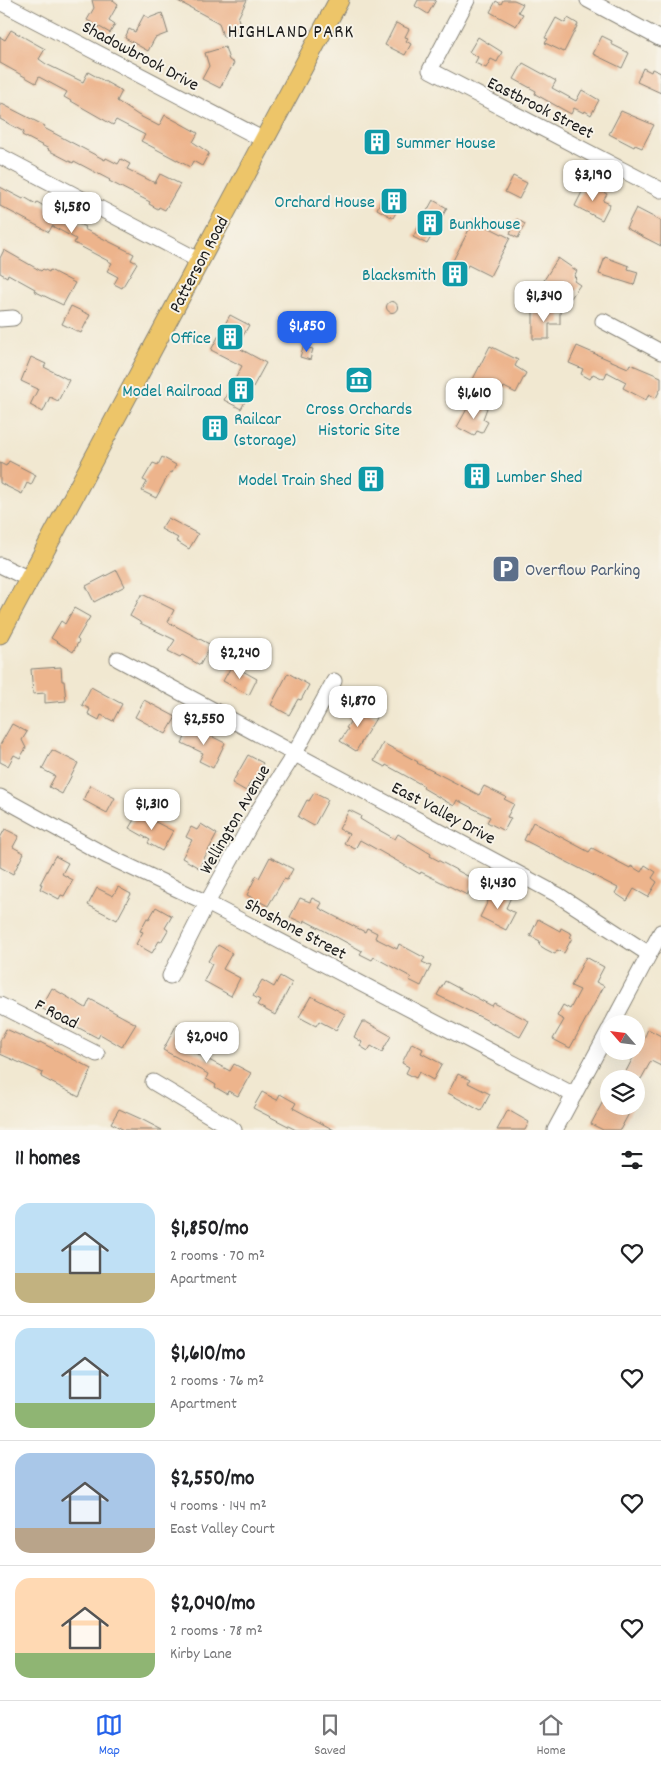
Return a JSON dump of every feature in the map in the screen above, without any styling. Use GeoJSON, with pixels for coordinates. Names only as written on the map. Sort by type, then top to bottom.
{"type":"FeatureCollection","features":[{"type":"Feature","properties":{"kind":"main road","name":"Patterson Road"},"geometry":{"type":"LineString","coordinates":[[0,634],[339,0]]}},
{"type":"Feature","properties":{"kind":"street","name":"Eastbrook Street"},"geometry":{"type":"LineString","coordinates":[[467,0],[430,70],[661,190]]}},
{"type":"Feature","properties":{"kind":"street"},"geometry":{"type":"LineString","coordinates":[[588,0],[661,39]]}},
{"type":"Feature","properties":{"kind":"street","name":"Shadowbrook Drive"},"geometry":{"type":"LineString","coordinates":[[0,2],[264,140]]}},
{"type":"Feature","properties":{"kind":"street"},"geometry":{"type":"LineString","coordinates":[[0,156],[200,261]]}},
{"type":"Feature","properties":{"kind":"street"},"geometry":{"type":"LineString","coordinates":[[603,320],[661,352]]}},
{"type":"Feature","properties":{"kind":"street"},"geometry":{"type":"LineString","coordinates":[[0,565],[29,579]]}},
{"type":"Feature","properties":{"kind":"street","name":"East Valley Drive"},"geometry":{"type":"LineString","coordinates":[[118,659],[558,895],[650,954]]}},
{"type":"Feature","properties":{"kind":"street","name":"Wellington Avenue"},"geometry":{"type":"LineString","coordinates":[[170,976],[258,811],[295,753],[334,681]]}},
{"type":"Feature","properties":{"kind":"street","name":"Shoshone Street"},"geometry":{"type":"LineString","coordinates":[[0,798],[107,856],[208,903],[574,1095]]}},
{"type":"Feature","properties":{"kind":"street"},"geometry":{"type":"LineString","coordinates":[[617,1015],[661,932]]}},
{"type":"Feature","properties":{"kind":"street","name":"F Road"},"geometry":{"type":"LineString","coordinates":[[0,1005],[97,1054]]}},
{"type":"Feature","properties":{"kind":"street"},"geometry":{"type":"LineString","coordinates":[[555,1130],[600,1047]]}},
{"type":"Feature","properties":{"kind":"street"},"geometry":{"type":"LineString","coordinates":[[153,1082],[234,1130]]}},
{"type":"Feature","properties":{"kind":"building"},"geometry":{"type":"Polygon","coordinates":[[[92,0],[113,0],[118,4],[109,20],[115,24],[110,33],[87,20],[94,8],[92,0]]]}},
{"type":"Feature","properties":{"kind":"building"},"geometry":{"type":"Polygon","coordinates":[[[176,0],[247,0],[238,18],[242,31],[223,37],[219,23],[176,0]]]}},
{"type":"Feature","properties":{"kind":"building"},"geometry":{"type":"Polygon","coordinates":[[[418,0],[436,0],[428,14],[415,6],[418,0]]]}},
{"type":"Feature","properties":{"kind":"building"},"geometry":{"type":"Polygon","coordinates":[[[503,0],[514,0],[523,4],[518,12],[523,14],[516,26],[490,12],[496,1],[501,4],[503,0]]]}},
{"type":"Feature","properties":{"kind":"building"},"geometry":{"type":"Polygon","coordinates":[[[162,13],[168,33],[155,38],[148,51],[125,38],[129,29],[135,32],[144,15],[149,18],[162,13]]]}},
{"type":"Feature","properties":{"kind":"building"},"geometry":{"type":"Polygon","coordinates":[[[556,18],[565,23],[568,18],[578,24],[564,52],[545,43],[548,39],[545,38],[556,18]]]}},
{"type":"Feature","properties":{"kind":"building"},"geometry":{"type":"Polygon","coordinates":[[[396,23],[409,29],[405,37],[408,38],[406,41],[411,44],[405,55],[385,45],[396,23]]]}},
{"type":"Feature","properties":{"kind":"building"},"geometry":{"type":"Polygon","coordinates":[[[11,30],[45,49],[39,59],[46,64],[83,82],[88,72],[122,91],[117,101],[138,115],[159,126],[165,115],[198,133],[193,142],[209,153],[202,166],[193,161],[190,167],[141,141],[145,135],[116,120],[113,125],[64,97],[67,92],[39,77],[36,83],[0,63],[0,37],[5,40],[11,30]]]}},
{"type":"Feature","properties":{"kind":"building"},"geometry":{"type":"Polygon","coordinates":[[[602,36],[612,41],[611,44],[629,53],[622,68],[593,54],[602,36]]]}},
{"type":"Feature","properties":{"kind":"building"},"geometry":{"type":"Polygon","coordinates":[[[478,37],[502,52],[497,62],[491,59],[486,68],[475,63],[478,57],[469,52],[478,37]]]}},
{"type":"Feature","properties":{"kind":"building"},"geometry":{"type":"Polygon","coordinates":[[[225,47],[229,60],[234,63],[220,88],[202,79],[209,66],[205,53],[225,47]]]}},
{"type":"Feature","properties":{"kind":"building"},"geometry":{"type":"Polygon","coordinates":[[[523,63],[556,81],[552,88],[576,101],[582,90],[599,100],[591,115],[574,108],[571,114],[535,94],[536,91],[514,79],[523,63]]]}},
{"type":"Feature","properties":{"kind":"building"},"geometry":{"type":"Polygon","coordinates":[[[643,68],[651,72],[652,69],[661,73],[661,93],[637,82],[643,68]]]}},
{"type":"Feature","properties":{"kind":"building"},"geometry":{"type":"Polygon","coordinates":[[[0,103],[105,160],[106,158],[118,164],[121,159],[130,164],[127,169],[155,183],[160,174],[180,184],[165,210],[159,207],[158,209],[149,204],[150,202],[110,180],[74,161],[73,163],[22,135],[24,132],[0,119],[0,103]]]}},
{"type":"Feature","properties":{"kind":"building"},"geometry":{"type":"Polygon","coordinates":[[[621,111],[654,125],[642,148],[635,145],[634,147],[609,134],[621,111]]]}},
{"type":"Feature","properties":{"kind":"building"},"geometry":{"type":"Polygon","coordinates":[[[513,176],[527,183],[519,199],[505,192],[513,176]]]}},
{"type":"Feature","properties":{"kind":"building"},"geometry":{"type":"Polygon","coordinates":[[[586,184],[607,194],[603,201],[610,204],[602,220],[575,206],[586,184]]]}},
{"type":"Feature","properties":{"kind":"building"},"geometry":{"type":"Polygon","coordinates":[[[0,187],[23,199],[24,197],[36,204],[37,202],[72,223],[73,221],[85,227],[84,229],[134,254],[131,260],[137,263],[122,288],[114,284],[118,277],[107,271],[112,263],[74,243],[76,239],[52,226],[49,232],[0,206],[0,187]]]}},
{"type":"Feature","properties":{"kind":"building","name":"Orchard House"},"geometry":{"type":"Polygon","coordinates":[[[387,188],[404,197],[393,218],[377,209],[387,188]]]}},
{"type":"Feature","properties":{"kind":"building","name":"Bunkhouse"},"geometry":{"type":"Polygon","coordinates":[[[433,200],[447,208],[427,244],[413,237],[433,200]]]}},
{"type":"Feature","properties":{"kind":"building"},"geometry":{"type":"Polygon","coordinates":[[[636,208],[661,221],[661,246],[626,228],[636,208]]]}},
{"type":"Feature","properties":{"kind":"building"},"geometry":{"type":"Polygon","coordinates":[[[517,219],[525,224],[518,238],[510,234],[517,219]]]}},
{"type":"Feature","properties":{"kind":"building"},"geometry":{"type":"Polygon","coordinates":[[[474,220],[510,238],[490,276],[468,265],[458,283],[445,276],[474,220]]]}},
{"type":"Feature","properties":{"kind":"building"},"geometry":{"type":"Polygon","coordinates":[[[4,250],[41,271],[43,269],[49,272],[50,270],[75,283],[63,305],[34,291],[35,289],[8,274],[7,277],[0,273],[0,258],[4,250]]]}},
{"type":"Feature","properties":{"kind":"building"},"geometry":{"type":"Polygon","coordinates":[[[605,257],[629,266],[628,269],[638,272],[634,285],[599,274],[605,257]]]}},
{"type":"Feature","properties":{"kind":"building"},"geometry":{"type":"Polygon","coordinates":[[[558,258],[577,271],[574,281],[580,285],[571,298],[544,280],[558,258]]]}},
{"type":"Feature","properties":{"kind":"building"},"geometry":{"type":"Polygon","coordinates":[[[392,301],[398,307],[392,313],[386,307],[392,301]]]}},
{"type":"Feature","properties":{"kind":"building"},"geometry":{"type":"Polygon","coordinates":[[[71,306],[90,315],[81,333],[62,324],[71,306]]]}},
{"type":"Feature","properties":{"kind":"building"},"geometry":{"type":"Polygon","coordinates":[[[533,310],[560,310],[560,324],[549,324],[549,339],[533,339],[533,310]]]}},
{"type":"Feature","properties":{"kind":"building"},"geometry":{"type":"Polygon","coordinates":[[[230,315],[249,325],[237,347],[266,363],[241,409],[224,400],[242,366],[211,350],[230,315]]]}},
{"type":"Feature","properties":{"kind":"building"},"geometry":{"type":"Polygon","coordinates":[[[490,346],[518,360],[515,366],[526,373],[516,393],[504,387],[500,395],[472,381],[490,346]]]}},
{"type":"Feature","properties":{"kind":"building"},"geometry":{"type":"Polygon","coordinates":[[[577,346],[628,368],[630,364],[661,377],[661,388],[656,398],[649,394],[646,400],[623,388],[626,382],[607,372],[604,379],[593,374],[590,379],[581,374],[583,369],[569,363],[577,346]]]}},
{"type":"Feature","properties":{"kind":"building"},"geometry":{"type":"Polygon","coordinates":[[[303,347],[313,349],[310,360],[300,357],[303,347]]]}},
{"type":"Feature","properties":{"kind":"building"},"geometry":{"type":"Polygon","coordinates":[[[31,357],[46,364],[44,367],[69,380],[58,401],[50,397],[43,412],[30,405],[38,389],[21,381],[31,357]]]}},
{"type":"Feature","properties":{"kind":"building"},"geometry":{"type":"Polygon","coordinates":[[[478,404],[487,408],[483,419],[488,422],[482,433],[477,431],[474,436],[457,427],[468,407],[475,410],[478,404]]]}},
{"type":"Feature","properties":{"kind":"building"},"geometry":{"type":"Polygon","coordinates":[[[162,457],[176,465],[172,473],[170,472],[156,498],[142,491],[147,482],[143,480],[153,463],[158,465],[162,457]]]}},
{"type":"Feature","properties":{"kind":"building"},"geometry":{"type":"Polygon","coordinates":[[[9,461],[36,475],[31,485],[27,483],[22,494],[0,483],[0,463],[6,466],[9,461]]]}},
{"type":"Feature","properties":{"kind":"building","name":"Lumber Shed"},"geometry":{"type":"Polygon","coordinates":[[[477,463],[488,468],[477,489],[466,484],[477,463]]]}},
{"type":"Feature","properties":{"kind":"building","name":"Model Train Shed"},"geometry":{"type":"Polygon","coordinates":[[[367,470],[378,472],[375,488],[364,486],[367,470]]]}},
{"type":"Feature","properties":{"kind":"building"},"geometry":{"type":"Polygon","coordinates":[[[168,518],[198,534],[189,549],[176,541],[178,538],[161,529],[168,518]]]}},
{"type":"Feature","properties":{"kind":"building"},"geometry":{"type":"Polygon","coordinates":[[[117,570],[125,586],[94,602],[86,586],[117,570]]]}},
{"type":"Feature","properties":{"kind":"building"},"geometry":{"type":"Polygon","coordinates":[[[141,595],[174,610],[168,622],[211,645],[200,665],[182,655],[180,657],[168,651],[175,640],[130,616],[141,595]]]}},
{"type":"Feature","properties":{"kind":"building"},"geometry":{"type":"Polygon","coordinates":[[[74,608],[90,617],[77,639],[79,641],[73,652],[51,638],[61,621],[65,624],[74,608]]]}},
{"type":"Feature","properties":{"kind":"building"},"geometry":{"type":"Polygon","coordinates":[[[232,665],[257,679],[249,695],[223,681],[232,665]]]}},
{"type":"Feature","properties":{"kind":"building"},"geometry":{"type":"Polygon","coordinates":[[[61,667],[66,701],[45,703],[45,693],[33,694],[31,669],[61,667]]]}},
{"type":"Feature","properties":{"kind":"building"},"geometry":{"type":"Polygon","coordinates":[[[288,673],[309,685],[301,700],[298,699],[289,715],[271,705],[288,673]]]}},
{"type":"Feature","properties":{"kind":"building"},"geometry":{"type":"Polygon","coordinates":[[[91,687],[122,704],[113,721],[101,715],[99,720],[88,714],[90,709],[82,705],[91,687]]]}},
{"type":"Feature","properties":{"kind":"building"},"geometry":{"type":"Polygon","coordinates":[[[144,700],[176,717],[166,734],[135,717],[144,700]]]}},
{"type":"Feature","properties":{"kind":"building"},"geometry":{"type":"Polygon","coordinates":[[[357,706],[376,718],[356,751],[340,741],[352,719],[349,718],[357,706]]]}},
{"type":"Feature","properties":{"kind":"building"},"geometry":{"type":"Polygon","coordinates":[[[12,724],[27,732],[22,740],[26,748],[20,758],[14,755],[8,766],[0,762],[0,745],[12,724]]]}},
{"type":"Feature","properties":{"kind":"building"},"geometry":{"type":"Polygon","coordinates":[[[191,726],[225,743],[213,768],[199,761],[203,753],[182,743],[191,726]]]}},
{"type":"Feature","properties":{"kind":"building"},"geometry":{"type":"Polygon","coordinates":[[[383,743],[479,795],[484,786],[506,797],[504,799],[514,804],[507,817],[511,818],[504,831],[487,822],[490,817],[457,800],[454,806],[423,788],[424,786],[386,765],[385,767],[374,761],[383,743]]]}},
{"type":"Feature","properties":{"kind":"building"},"geometry":{"type":"Polygon","coordinates":[[[52,750],[78,763],[62,794],[49,787],[55,776],[42,769],[52,750]]]}},
{"type":"Feature","properties":{"kind":"building"},"geometry":{"type":"Polygon","coordinates":[[[248,755],[263,763],[246,791],[232,783],[248,755]]]}},
{"type":"Feature","properties":{"kind":"building"},"geometry":{"type":"Polygon","coordinates":[[[90,785],[115,798],[107,813],[83,800],[90,785]]]}},
{"type":"Feature","properties":{"kind":"building"},"geometry":{"type":"Polygon","coordinates":[[[314,793],[328,800],[314,826],[298,817],[307,800],[309,801],[314,793]]]}},
{"type":"Feature","properties":{"kind":"building"},"geometry":{"type":"Polygon","coordinates":[[[349,810],[361,816],[360,819],[395,839],[398,834],[431,854],[430,856],[475,880],[467,895],[421,872],[420,874],[360,840],[355,849],[344,843],[349,834],[339,829],[349,810]]]}},
{"type":"Feature","properties":{"kind":"building"},"geometry":{"type":"Polygon","coordinates":[[[138,813],[173,831],[162,851],[148,843],[150,840],[129,828],[138,813]]]}},
{"type":"Feature","properties":{"kind":"building"},"geometry":{"type":"Polygon","coordinates":[[[533,822],[589,852],[592,848],[630,868],[631,866],[641,872],[645,865],[656,872],[652,878],[657,882],[648,897],[634,889],[627,901],[615,893],[618,888],[524,840],[533,822]]]}},
{"type":"Feature","properties":{"kind":"building"},"geometry":{"type":"Polygon","coordinates":[[[201,824],[217,834],[199,868],[182,858],[192,840],[186,837],[191,827],[197,830],[201,824]]]}},
{"type":"Feature","properties":{"kind":"building"},"geometry":{"type":"Polygon","coordinates":[[[5,829],[19,836],[13,847],[24,853],[13,874],[0,867],[0,838],[5,829]]]}},
{"type":"Feature","properties":{"kind":"building"},"geometry":{"type":"Polygon","coordinates":[[[55,856],[68,863],[62,874],[73,880],[64,896],[61,895],[59,899],[40,889],[42,884],[40,884],[55,856]]]}},
{"type":"Feature","properties":{"kind":"building"},"geometry":{"type":"Polygon","coordinates":[[[270,857],[293,869],[287,880],[284,879],[268,906],[247,895],[256,876],[259,878],[270,857]]]}},
{"type":"Feature","properties":{"kind":"building"},"geometry":{"type":"Polygon","coordinates":[[[118,887],[131,894],[117,920],[88,905],[97,888],[113,896],[118,887]]]}},
{"type":"Feature","properties":{"kind":"building"},"geometry":{"type":"Polygon","coordinates":[[[494,889],[511,897],[506,908],[515,913],[506,930],[480,917],[494,889]]]}},
{"type":"Feature","properties":{"kind":"building"},"geometry":{"type":"Polygon","coordinates":[[[300,898],[310,902],[312,898],[322,903],[319,908],[365,932],[367,928],[377,933],[375,938],[397,949],[399,944],[425,958],[422,962],[431,966],[421,986],[409,980],[411,977],[374,957],[372,960],[360,954],[362,951],[304,920],[303,923],[290,917],[300,898]]]}},
{"type":"Feature","properties":{"kind":"building"},"geometry":{"type":"Polygon","coordinates":[[[156,907],[172,916],[165,928],[168,930],[152,953],[136,944],[143,932],[140,931],[147,918],[149,919],[156,907]]]}},
{"type":"Feature","properties":{"kind":"building"},"geometry":{"type":"Polygon","coordinates":[[[538,919],[560,931],[561,928],[572,934],[570,937],[572,938],[564,953],[557,950],[555,954],[545,949],[539,945],[540,941],[530,936],[538,919]]]}},
{"type":"Feature","properties":{"kind":"building"},"geometry":{"type":"Polygon","coordinates":[[[218,945],[232,953],[223,969],[240,978],[231,996],[204,981],[212,964],[208,961],[218,945]]]}},
{"type":"Feature","properties":{"kind":"building"},"geometry":{"type":"Polygon","coordinates":[[[586,957],[604,967],[596,982],[604,986],[570,1048],[553,1039],[564,1020],[557,1016],[563,1005],[570,1009],[580,990],[571,986],[586,957]]]}},
{"type":"Feature","properties":{"kind":"building"},"geometry":{"type":"Polygon","coordinates":[[[280,976],[292,983],[275,1015],[257,1005],[260,1000],[253,996],[262,980],[274,987],[280,976]]]}},
{"type":"Feature","properties":{"kind":"building"},"geometry":{"type":"Polygon","coordinates":[[[445,981],[492,1006],[494,1003],[529,1021],[520,1037],[437,995],[445,981]]]}},
{"type":"Feature","properties":{"kind":"building"},"geometry":{"type":"Polygon","coordinates":[[[52,988],[86,1008],[90,999],[136,1024],[122,1047],[100,1034],[98,1038],[41,1008],[52,988]]]}},
{"type":"Feature","properties":{"kind":"building"},"geometry":{"type":"Polygon","coordinates":[[[311,996],[345,1014],[336,1030],[319,1021],[316,1026],[299,1017],[311,996]]]}},
{"type":"Feature","properties":{"kind":"building"},"geometry":{"type":"Polygon","coordinates":[[[362,1022],[366,1022],[391,1036],[382,1052],[371,1046],[368,1051],[360,1046],[362,1042],[354,1037],[362,1022]]]}},
{"type":"Feature","properties":{"kind":"building"},"geometry":{"type":"Polygon","coordinates":[[[177,1024],[191,1032],[184,1047],[230,1071],[234,1064],[251,1073],[238,1096],[228,1091],[227,1094],[215,1087],[216,1085],[206,1079],[208,1074],[163,1050],[177,1024]]]}},
{"type":"Feature","properties":{"kind":"building"},"geometry":{"type":"Polygon","coordinates":[[[6,1029],[39,1044],[40,1042],[92,1069],[79,1097],[41,1077],[43,1073],[0,1054],[0,1041],[6,1029]]]}},
{"type":"Feature","properties":{"kind":"building"},"geometry":{"type":"Polygon","coordinates":[[[648,1029],[661,1036],[661,1066],[651,1061],[645,1072],[645,1070],[627,1070],[632,1060],[645,1060],[645,1036],[648,1029]]]}},
{"type":"Feature","properties":{"kind":"building"},"geometry":{"type":"Polygon","coordinates":[[[412,1043],[423,1049],[421,1053],[442,1064],[433,1080],[419,1072],[416,1078],[406,1073],[409,1067],[402,1063],[412,1043]]]}},
{"type":"Feature","properties":{"kind":"building"},"geometry":{"type":"Polygon","coordinates":[[[458,1074],[470,1080],[468,1083],[490,1094],[481,1111],[448,1093],[458,1074]]]}},
{"type":"Feature","properties":{"kind":"building"},"geometry":{"type":"Polygon","coordinates":[[[262,1092],[277,1100],[280,1094],[296,1103],[293,1108],[334,1130],[296,1130],[253,1108],[262,1092]]]}},
{"type":"Feature","properties":{"kind":"building"},"geometry":{"type":"Polygon","coordinates":[[[600,1107],[600,1115],[628,1115],[620,1130],[603,1130],[591,1124],[600,1107]]]}},
{"type":"Feature","properties":{"kind":"building"},"geometry":{"type":"Polygon","coordinates":[[[119,1109],[162,1130],[124,1130],[111,1123],[119,1109]]]}},
{"type":"Feature","properties":{"kind":"building"},"geometry":{"type":"Polygon","coordinates":[[[508,1110],[529,1122],[525,1130],[497,1130],[508,1110]]]}},
{"type":"Feature","properties":{"kind":"place","name":"Summer House"},"geometry":{"type":"Point","coordinates":[377,142]}},
{"type":"Feature","properties":{"kind":"place","name":"Orchard House"},"geometry":{"type":"Point","coordinates":[394,201]}},
{"type":"Feature","properties":{"kind":"place","name":"Bunkhouse"},"geometry":{"type":"Point","coordinates":[430,223]}},
{"type":"Feature","properties":{"kind":"place","name":"Blacksmith"},"geometry":{"type":"Point","coordinates":[455,274]}},
{"type":"Feature","properties":{"kind":"place","name":"Office"},"geometry":{"type":"Point","coordinates":[230,337]}},
{"type":"Feature","properties":{"kind":"place","name":"Cross Orchards Historic Site"},"geometry":{"type":"Point","coordinates":[359,380]}},
{"type":"Feature","properties":{"kind":"place","name":"Model Railroad"},"geometry":{"type":"Point","coordinates":[241,390]}},
{"type":"Feature","properties":{"kind":"place","name":"Railcar (storage)"},"geometry":{"type":"Point","coordinates":[215,428]}},
{"type":"Feature","properties":{"kind":"place","name":"Lumber Shed"},"geometry":{"type":"Point","coordinates":[477,476]}},
{"type":"Feature","properties":{"kind":"place","name":"Model Train Shed"},"geometry":{"type":"Point","coordinates":[371,479]}},
{"type":"Feature","properties":{"kind":"place","name":"Overflow Parking"},"geometry":{"type":"Point","coordinates":[506,569]}},
{"type":"Feature","properties":{"kind":"district","name":"HIGHLAND PARK"},"geometry":{"type":"Point","coordinates":[291,30]}}]}
